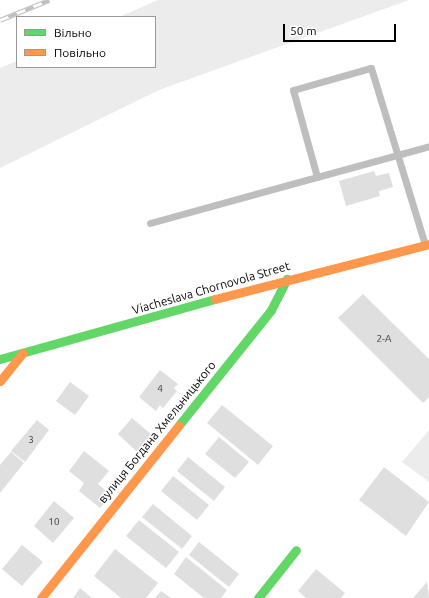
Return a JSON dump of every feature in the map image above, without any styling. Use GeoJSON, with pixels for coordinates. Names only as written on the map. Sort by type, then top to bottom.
{"type":"FeatureCollection","features":[{"type":"Feature","properties":{"kind":"street","name":"Viacheslava Chornovola Street"},"geometry":{"type":"LineString","coordinates":[[0,359],[23,354],[287,279],[427,244]]}},
{"type":"Feature","properties":{"kind":"street","name":"вулиця Богдана Хмельницького"},"geometry":{"type":"LineString","coordinates":[[41,598],[271,310],[287,279]]}},
{"type":"Feature","properties":{"kind":"street"},"geometry":{"type":"LineString","coordinates":[[0,381],[23,354]]}},
{"type":"Feature","properties":{"kind":"street"},"geometry":{"type":"LineString","coordinates":[[258,598],[296,550]]}},
{"type":"Feature","properties":{"kind":"lane"},"geometry":{"type":"LineString","coordinates":[[317,177],[293,90],[371,68],[400,154],[427,244]]}},
{"type":"Feature","properties":{"kind":"lane"},"geometry":{"type":"LineString","coordinates":[[150,223],[429,146]]}},
{"type":"Feature","properties":{"kind":"shaded area"},"geometry":{"type":"Polygon","coordinates":[[[158,0],[409,0],[159,90],[0,168],[0,68],[16,61],[16,68],[156,68],[156,16],[121,16],[158,0]]]}},
{"type":"Feature","properties":{"kind":"shaded area"},"geometry":{"type":"Polygon","coordinates":[[[429,430],[429,482],[402,462],[429,430]]]}},
{"type":"Feature","properties":{"kind":"building"},"geometry":{"type":"Polygon","coordinates":[[[374,171],[376,176],[389,173],[393,187],[379,191],[380,196],[346,206],[339,181],[374,171]]]}},
{"type":"Feature","properties":{"kind":"building"},"geometry":{"type":"Polygon","coordinates":[[[363,294],[429,359],[429,397],[423,403],[338,318],[363,294]]]}},
{"type":"Feature","properties":{"kind":"building"},"geometry":{"type":"Polygon","coordinates":[[[160,370],[178,384],[174,388],[177,391],[163,408],[160,405],[156,411],[139,397],[160,370]]]}},
{"type":"Feature","properties":{"kind":"building"},"geometry":{"type":"Polygon","coordinates":[[[70,382],[89,396],[75,415],[56,401],[70,382]]]}},
{"type":"Feature","properties":{"kind":"building"},"geometry":{"type":"Polygon","coordinates":[[[222,405],[273,446],[258,465],[207,423],[222,405]]]}},
{"type":"Feature","properties":{"kind":"building"},"geometry":{"type":"Polygon","coordinates":[[[132,418],[152,435],[137,452],[118,434],[132,418]]]}},
{"type":"Feature","properties":{"kind":"building"},"geometry":{"type":"Polygon","coordinates":[[[37,420],[49,430],[25,462],[11,451],[37,420]]]}},
{"type":"Feature","properties":{"kind":"building"},"geometry":{"type":"Polygon","coordinates":[[[219,437],[249,462],[235,478],[205,454],[219,437]]]}},
{"type":"Feature","properties":{"kind":"building"},"geometry":{"type":"Polygon","coordinates":[[[84,451],[109,471],[98,484],[111,495],[100,508],[79,491],[84,483],[69,471],[84,451]]]}},
{"type":"Feature","properties":{"kind":"building"},"geometry":{"type":"Polygon","coordinates":[[[11,452],[24,463],[0,493],[0,465],[11,452]]]}},
{"type":"Feature","properties":{"kind":"building"},"geometry":{"type":"Polygon","coordinates":[[[188,457],[225,487],[214,501],[177,471],[188,457]]]}},
{"type":"Feature","properties":{"kind":"building"},"geometry":{"type":"Polygon","coordinates":[[[384,467],[429,502],[406,536],[359,500],[384,467]]]}},
{"type":"Feature","properties":{"kind":"building"},"geometry":{"type":"Polygon","coordinates":[[[173,476],[209,505],[197,520],[161,491],[173,476]]]}},
{"type":"Feature","properties":{"kind":"building"},"geometry":{"type":"Polygon","coordinates":[[[54,501],[74,518],[53,543],[34,526],[54,501]]]}},
{"type":"Feature","properties":{"kind":"building"},"geometry":{"type":"Polygon","coordinates":[[[153,504],[192,536],[182,549],[142,517],[153,504]]]}},
{"type":"Feature","properties":{"kind":"building"},"geometry":{"type":"Polygon","coordinates":[[[139,520],[179,552],[166,568],[126,536],[139,520]]]}},
{"type":"Feature","properties":{"kind":"building"},"geometry":{"type":"Polygon","coordinates":[[[199,542],[239,574],[229,587],[189,555],[199,542]]]}},
{"type":"Feature","properties":{"kind":"building"},"geometry":{"type":"Polygon","coordinates":[[[22,545],[43,562],[22,586],[2,569],[22,545]]]}},
{"type":"Feature","properties":{"kind":"building"},"geometry":{"type":"Polygon","coordinates":[[[115,549],[158,583],[146,598],[121,598],[94,576],[115,549]]]}},
{"type":"Feature","properties":{"kind":"building"},"geometry":{"type":"Polygon","coordinates":[[[186,557],[227,590],[221,598],[204,598],[174,574],[186,557]]]}},
{"type":"Feature","properties":{"kind":"building"},"geometry":{"type":"Polygon","coordinates":[[[316,569],[345,593],[341,598],[306,598],[298,591],[316,569]]]}},
{"type":"Feature","properties":{"kind":"building"},"geometry":{"type":"Polygon","coordinates":[[[427,582],[429,598],[413,598],[427,582]]]}},
{"type":"Feature","properties":{"kind":"building"},"geometry":{"type":"Polygon","coordinates":[[[80,588],[92,598],[73,598],[80,588]]]}},
{"type":"Feature","properties":{"kind":"building"},"geometry":{"type":"Polygon","coordinates":[[[161,591],[171,598],[155,598],[161,591]]]}},
{"type":"Feature","properties":{"kind":"railway"},"geometry":{"type":"LineString","coordinates":[[0,20],[49,0]]}},
{"type":"Feature","properties":{"kind":"traffic: fast"},"geometry":{"type":"LineString","coordinates":[[179,425],[271,310],[287,279]]}},
{"type":"Feature","properties":{"kind":"traffic: fast"},"geometry":{"type":"LineString","coordinates":[[0,359],[215,299]]}},
{"type":"Feature","properties":{"kind":"traffic: fast"},"geometry":{"type":"LineString","coordinates":[[258,598],[296,550]]}},
{"type":"Feature","properties":{"kind":"traffic: slow"},"geometry":{"type":"LineString","coordinates":[[215,299],[429,244]]}},
{"type":"Feature","properties":{"kind":"traffic: slow"},"geometry":{"type":"LineString","coordinates":[[0,381],[23,353]]}},
{"type":"Feature","properties":{"kind":"traffic: slow"},"geometry":{"type":"LineString","coordinates":[[41,598],[179,425]]}}]}
